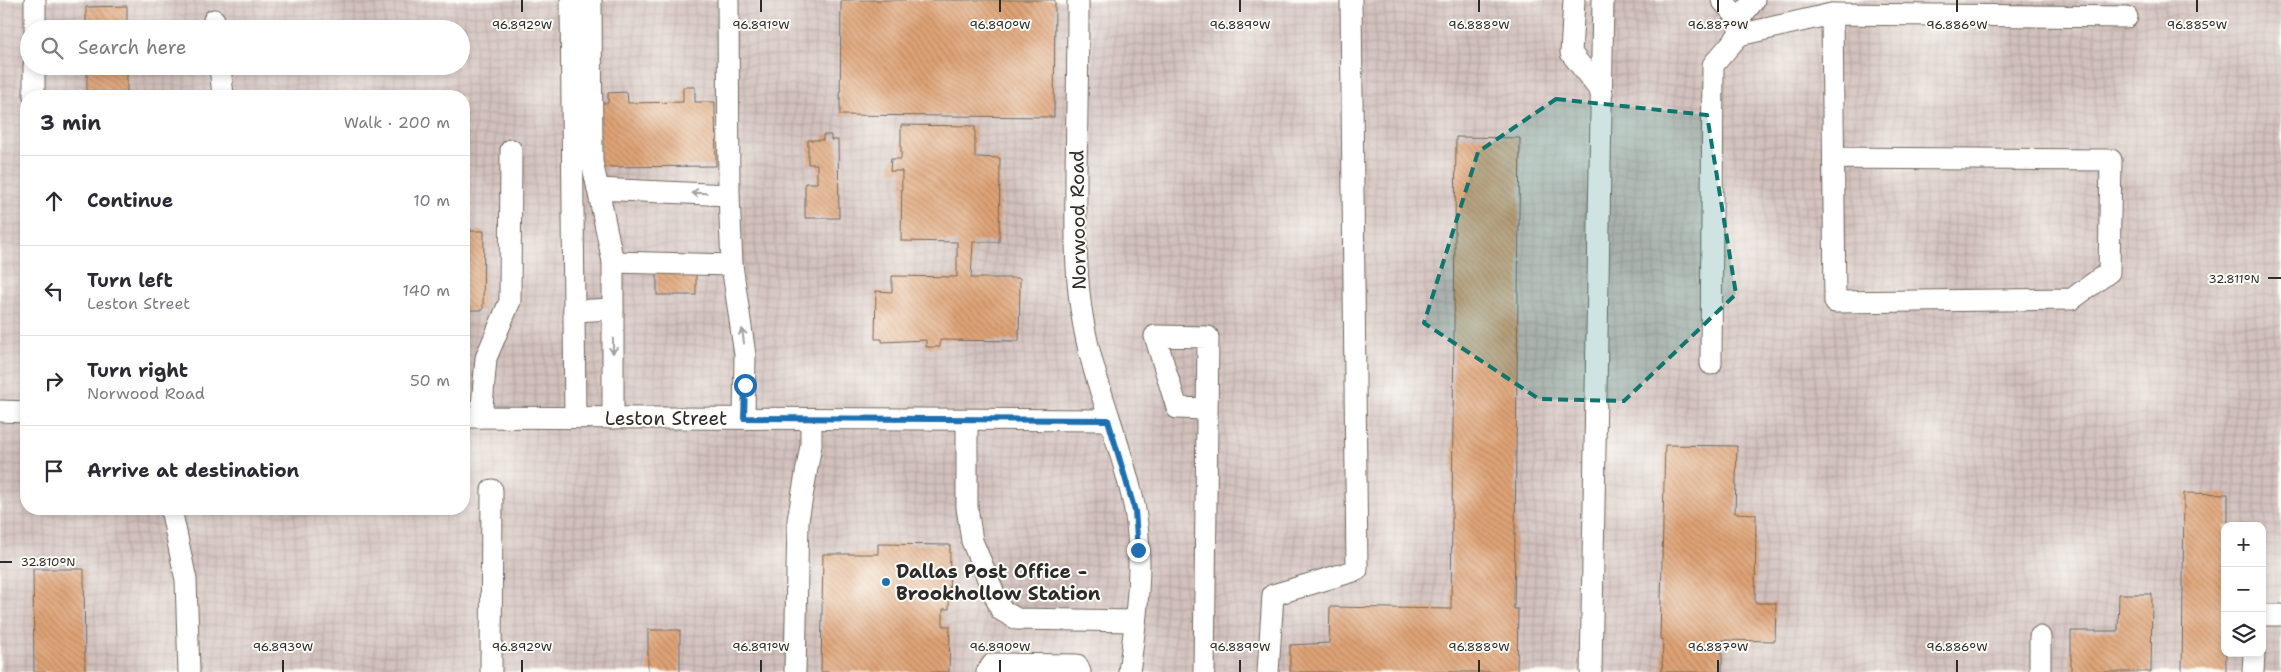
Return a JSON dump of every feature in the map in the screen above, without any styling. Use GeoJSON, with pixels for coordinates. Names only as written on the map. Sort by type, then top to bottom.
{"type":"FeatureCollection","features":[{"type":"Feature","properties":{"kind":"street"},"geometry":{"type":"LineString","coordinates":[[35,0],[35,20]]}},
{"type":"Feature","properties":{"kind":"street"},"geometry":{"type":"LineString","coordinates":[[571,0],[575,417]]}},
{"type":"Feature","properties":{"kind":"street"},"geometry":{"type":"LineString","coordinates":[[591,0],[592,162],[613,262],[613,418]]}},
{"type":"Feature","properties":{"kind":"street"},"geometry":{"type":"LineString","coordinates":[[728,0],[729,195],[732,265],[746,355],[744,418]]}},
{"type":"Feature","properties":{"kind":"street","name":"Norwood Road"},"geometry":{"type":"LineString","coordinates":[[1078,0],[1075,262],[1082,321],[1093,371],[1135,511],[1138,550],[1135,621],[1128,672]]}},
{"type":"Feature","properties":{"kind":"street"},"geometry":{"type":"LineString","coordinates":[[1268,672],[1273,595],[1357,570],[1351,0]]}},
{"type":"Feature","properties":{"kind":"street"},"geometry":{"type":"LineString","coordinates":[[1574,0],[1571,53],[1602,94]]}},
{"type":"Feature","properties":{"kind":"street"},"geometry":{"type":"LineString","coordinates":[[1591,672],[1603,0]]}},
{"type":"Feature","properties":{"kind":"street"},"geometry":{"type":"LineString","coordinates":[[1722,0],[1739,27]]}},
{"type":"Feature","properties":{"kind":"street"},"geometry":{"type":"LineString","coordinates":[[1711,364],[1714,65],[1754,0]]}},
{"type":"Feature","properties":{"kind":"street"},"geometry":{"type":"LineString","coordinates":[[1739,27],[1832,14],[2127,17]]}},
{"type":"Feature","properties":{"kind":"street"},"geometry":{"type":"LineString","coordinates":[[1832,14],[1835,302],[2072,299],[2109,272],[2111,160],[1834,158]]}},
{"type":"Feature","properties":{"kind":"street"},"geometry":{"type":"LineString","coordinates":[[34,75],[34,90]]}},
{"type":"Feature","properties":{"kind":"street"},"geometry":{"type":"LineString","coordinates":[[221,75],[223,90]]}},
{"type":"Feature","properties":{"kind":"street"},"geometry":{"type":"LineString","coordinates":[[472,417],[486,358],[510,301],[512,150]]}},
{"type":"Feature","properties":{"kind":"street"},"geometry":{"type":"LineString","coordinates":[[598,190],[729,195]]}},
{"type":"Feature","properties":{"kind":"street"},"geometry":{"type":"LineString","coordinates":[[613,262],[732,265]]}},
{"type":"Feature","properties":{"kind":"street"},"geometry":{"type":"LineString","coordinates":[[574,311],[613,309]]}},
{"type":"Feature","properties":{"kind":"street"},"geometry":{"type":"LineString","coordinates":[[1204,672],[1207,409]]}},
{"type":"Feature","properties":{"kind":"street"},"geometry":{"type":"LineString","coordinates":[[0,412],[20,412]]}},
{"type":"Feature","properties":{"kind":"street","name":"Leston Street"},"geometry":{"type":"LineString","coordinates":[[472,417],[1108,420]]}},
{"type":"Feature","properties":{"kind":"street"},"geometry":{"type":"LineString","coordinates":[[795,672],[798,520],[810,445],[812,419]]}},
{"type":"Feature","properties":{"kind":"street"},"geometry":{"type":"LineString","coordinates":[[967,420],[968,506],[972,541],[1001,610],[1016,619],[1135,621]]}},
{"type":"Feature","properties":{"kind":"street"},"geometry":{"type":"LineString","coordinates":[[490,672],[492,490]]}},
{"type":"Feature","properties":{"kind":"street"},"geometry":{"type":"LineString","coordinates":[[172,515],[186,580],[189,672]]}},
{"type":"Feature","properties":{"kind":"street"},"geometry":{"type":"LineString","coordinates":[[2266,614],[2281,615]]}},
{"type":"Feature","properties":{"kind":"street"},"geometry":{"type":"LineString","coordinates":[[2040,637],[2040,672]]}},
{"type":"Feature","properties":{"kind":"street"},"geometry":{"type":"LineString","coordinates":[[2253,672],[2254,657]]}},
{"type":"Feature","properties":{"kind":"street"},"geometry":{"type":"LineString","coordinates":[[987,672],[993,664],[1077,665],[1080,672]]}},
{"type":"Feature","properties":{"kind":"highlighted area"},"geometry":{"type":"Polygon","coordinates":[[[1556,99],[1707,115],[1736,294],[1624,401],[1539,399],[1424,323],[1478,152],[1556,99]]]}},
{"type":"Feature","properties":{"kind":"shaded area"},"geometry":{"type":"Polygon","coordinates":[[[0,0],[2281,0],[2281,672],[0,672],[0,0]]]}},
{"type":"Feature","properties":{"kind":"building"},"geometry":{"type":"Polygon","coordinates":[[[841,0],[1055,0],[1054,117],[840,115],[841,0]]]}},
{"type":"Feature","properties":{"kind":"building"},"geometry":{"type":"Polygon","coordinates":[[[127,6],[127,20],[86,20],[86,7],[127,6]]]}},
{"type":"Feature","properties":{"kind":"building"},"geometry":{"type":"Polygon","coordinates":[[[87,75],[127,75],[127,90],[87,90],[87,75]]]}},
{"type":"Feature","properties":{"kind":"building"},"geometry":{"type":"Polygon","coordinates":[[[683,87],[695,87],[695,102],[715,102],[716,166],[599,167],[598,103],[608,103],[608,93],[627,92],[628,103],[683,102],[683,87]]]}},
{"type":"Feature","properties":{"kind":"building"},"geometry":{"type":"Polygon","coordinates":[[[901,125],[975,126],[975,157],[1000,158],[999,242],[973,242],[971,278],[1020,278],[1019,341],[940,340],[940,347],[926,347],[926,340],[882,342],[882,339],[875,339],[876,291],[892,292],[892,276],[957,277],[957,242],[901,241],[902,171],[890,171],[891,159],[901,159],[901,125]]]}},
{"type":"Feature","properties":{"kind":"building"},"geometry":{"type":"Polygon","coordinates":[[[823,135],[831,135],[831,140],[838,140],[839,218],[805,218],[805,183],[817,183],[817,164],[808,164],[808,140],[823,140],[823,135]]]}},
{"type":"Feature","properties":{"kind":"building"},"geometry":{"type":"Polygon","coordinates":[[[1456,137],[1520,138],[1514,609],[1518,609],[1517,672],[1290,672],[1290,645],[1329,643],[1330,607],[1451,609],[1456,137]]]}},
{"type":"Feature","properties":{"kind":"building"},"geometry":{"type":"Polygon","coordinates":[[[470,231],[484,231],[483,310],[470,310],[470,231]]]}},
{"type":"Feature","properties":{"kind":"building"},"geometry":{"type":"Polygon","coordinates":[[[657,271],[696,271],[696,295],[657,295],[657,271]]]}},
{"type":"Feature","properties":{"kind":"building"},"geometry":{"type":"Polygon","coordinates":[[[1665,445],[1737,446],[1735,513],[1756,514],[1755,603],[1776,603],[1775,641],[1722,640],[1722,672],[1662,672],[1663,639],[1660,639],[1665,445]]]}},
{"type":"Feature","properties":{"kind":"building"},"geometry":{"type":"Polygon","coordinates":[[[2184,493],[2228,494],[2228,522],[2221,522],[2221,657],[2226,657],[2226,672],[2182,672],[2184,493]]]}},
{"type":"Feature","properties":{"kind":"building","name":"Dallas Post Office - Brookhollow Station"},"geometry":{"type":"Polygon","coordinates":[[[878,544],[950,545],[949,609],[943,609],[943,626],[950,626],[949,672],[821,672],[823,554],[878,554],[878,544]]]}},
{"type":"Feature","properties":{"kind":"building"},"geometry":{"type":"Polygon","coordinates":[[[33,569],[84,569],[85,672],[34,672],[33,569]]]}},
{"type":"Feature","properties":{"kind":"building"},"geometry":{"type":"Polygon","coordinates":[[[2119,594],[2152,594],[2151,672],[2071,672],[2071,631],[2118,631],[2119,594]]]}},
{"type":"Feature","properties":{"kind":"building"},"geometry":{"type":"Polygon","coordinates":[[[648,630],[680,630],[680,672],[648,672],[648,630]]]}},
{"type":"Feature","properties":{"kind":"place","name":"Dallas Post Office - Brookhollow Station"},"geometry":{"type":"Point","coordinates":[886,582]}},
{"type":"Feature","properties":{"kind":"route"},"geometry":{"type":"LineString","coordinates":[[745,385],[744,418],[1108,420],[1124,468],[1135,511],[1138,550]]}}]}
